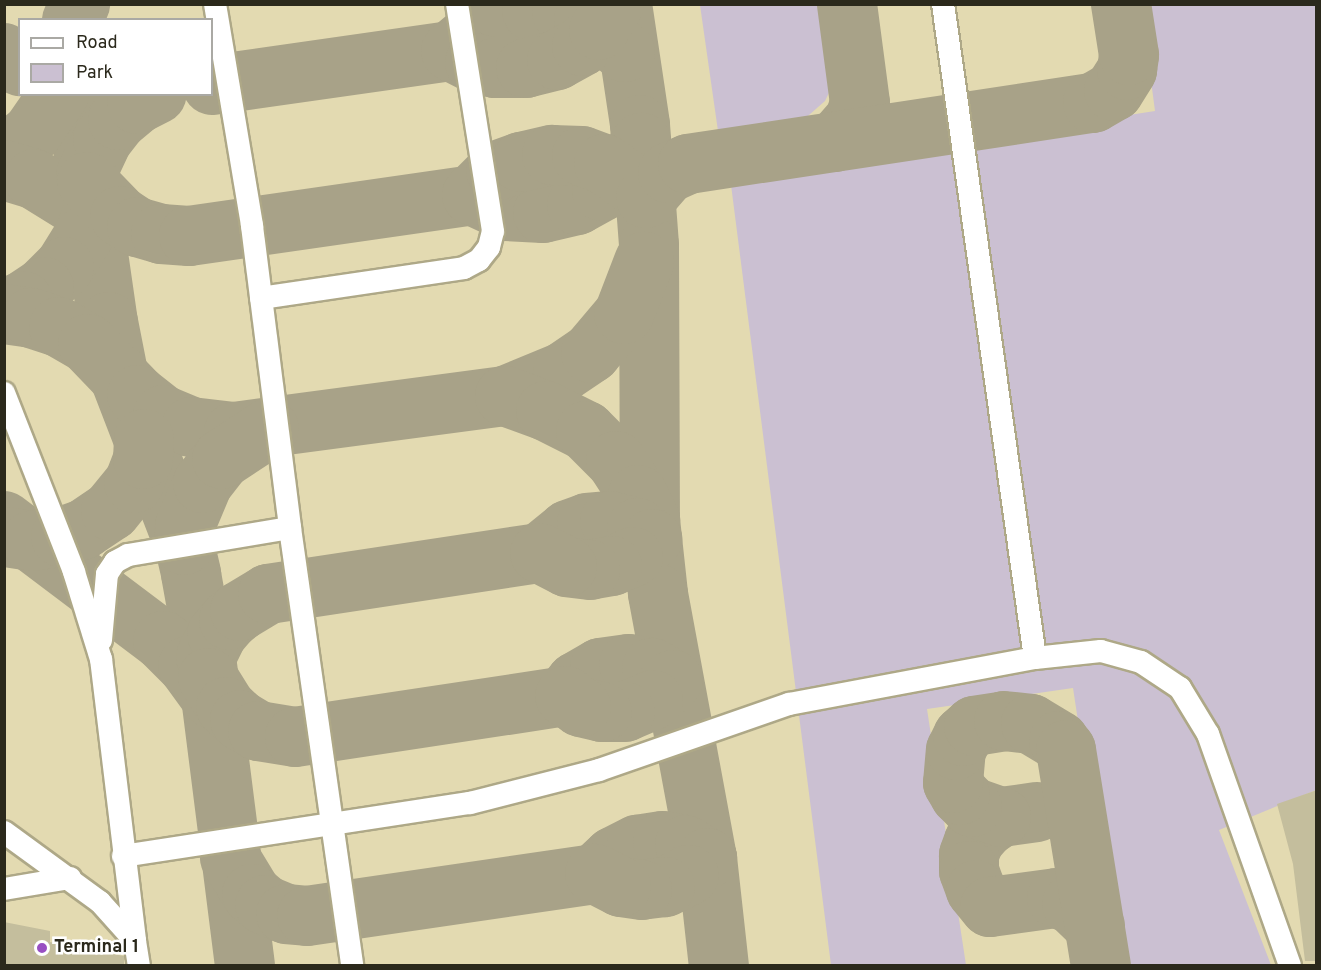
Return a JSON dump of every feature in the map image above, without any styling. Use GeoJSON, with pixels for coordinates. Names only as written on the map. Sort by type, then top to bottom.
{"type":"FeatureCollection","features":[{"type":"Feature","properties":{"kind":"lane"},"geometry":{"type":"LineString","coordinates":[[215,4],[252,226],[290,528],[352,966]]}},
{"type":"Feature","properties":{"kind":"lane"},"geometry":{"type":"LineString","coordinates":[[261,298],[447,272],[464,268],[479,260],[489,247],[493,231],[457,4]]}},
{"type":"Feature","properties":{"kind":"lane"},"geometry":{"type":"LineString","coordinates":[[942,4],[1035,657]]}},
{"type":"Feature","properties":{"kind":"lane"},"geometry":{"type":"LineString","coordinates":[[4,393],[74,572],[101,659]]}},
{"type":"Feature","properties":{"kind":"lane"},"geometry":{"type":"LineString","coordinates":[[139,966],[123,856],[101,659],[107,574],[115,562],[128,555],[290,528]]}},
{"type":"Feature","properties":{"kind":"lane"},"geometry":{"type":"LineString","coordinates":[[123,856],[470,803],[534,789],[598,770],[789,704],[1035,657],[1101,651],[1141,662],[1180,688],[1208,734],[1290,966]]}},
{"type":"Feature","properties":{"kind":"lane"},"geometry":{"type":"LineString","coordinates":[[4,832],[100,902],[135,941]]}},
{"type":"Feature","properties":{"kind":"lane"},"geometry":{"type":"LineString","coordinates":[[4,889],[70,878]]}},
{"type":"Feature","properties":{"kind":"shaded area"},"geometry":{"type":"Polygon","coordinates":[[[5,5],[1316,5],[1316,965],[5,966],[5,5]]]}},
{"type":"Feature","properties":{"kind":"green space"},"geometry":{"type":"Polygon","coordinates":[[[700,5],[831,5],[837,48],[836,78],[825,101],[801,122],[731,134],[718,131],[700,5]]]}},
{"type":"Feature","properties":{"kind":"green space"},"geometry":{"type":"Polygon","coordinates":[[[1141,5],[1316,5],[1316,790],[1219,830],[1271,965],[1115,965],[1073,688],[927,709],[966,965],[831,965],[730,177],[1155,111],[1141,5]]]}},
{"type":"Feature","properties":{"kind":"building"},"geometry":{"type":"Polygon","coordinates":[[[1317,790],[1317,961],[1305,961],[1293,864],[1277,804],[1317,790]]]}},
{"type":"Feature","properties":{"kind":"building","name":"Terminal 1"},"geometry":{"type":"Polygon","coordinates":[[[4,922],[50,931],[50,942],[124,956],[124,966],[4,966],[4,922]]]}},
{"type":"Feature","properties":{"kind":"taxiway"},"geometry":{"type":"LineString","coordinates":[[73,18],[80,4]]}},
{"type":"Feature","properties":{"kind":"taxiway"},"geometry":{"type":"LineString","coordinates":[[213,85],[451,51],[475,63],[495,68],[526,68],[557,60],[582,46],[599,30],[614,4]]}},
{"type":"Feature","properties":{"kind":"taxiway"},"geometry":{"type":"LineString","coordinates":[[622,4],[640,125],[649,245],[650,520],[658,594],[707,858],[719,966]]}},
{"type":"Feature","properties":{"kind":"taxiway"},"geometry":{"type":"LineString","coordinates":[[835,142],[855,119],[860,103],[847,4]]}},
{"type":"Feature","properties":{"kind":"taxiway"},"geometry":{"type":"LineString","coordinates":[[646,198],[668,173],[688,164],[1093,103],[1114,91],[1127,70],[1129,55],[1121,4]]}},
{"type":"Feature","properties":{"kind":"taxiway"},"geometry":{"type":"LineString","coordinates":[[451,51],[476,30],[501,17],[532,11],[562,12],[584,20],[625,52]]}},
{"type":"Feature","properties":{"kind":"taxiway"},"geometry":{"type":"LineString","coordinates":[[4,53],[18,64]]}},
{"type":"Feature","properties":{"kind":"taxiway"},"geometry":{"type":"LineString","coordinates":[[4,155],[32,133],[58,96]]}},
{"type":"Feature","properties":{"kind":"taxiway"},"geometry":{"type":"LineString","coordinates":[[75,96],[108,322],[118,373],[185,547],[191,574],[206,657],[245,966]]}},
{"type":"Feature","properties":{"kind":"taxiway"},"geometry":{"type":"LineString","coordinates":[[86,175],[103,139],[118,120],[137,104],[153,96]]}},
{"type":"Feature","properties":{"kind":"taxiway"},"geometry":{"type":"LineString","coordinates":[[87,182],[120,216],[137,227],[161,234],[189,236],[472,195],[506,211],[543,213],[577,205],[602,191],[620,173],[641,143]]}},
{"type":"Feature","properties":{"kind":"taxiway"},"geometry":{"type":"LineString","coordinates":[[472,195],[496,171],[552,155],[582,156],[604,164],[646,193]]}},
{"type":"Feature","properties":{"kind":"taxiway"},"geometry":{"type":"LineString","coordinates":[[4,170],[34,179],[92,215],[83,237],[64,267],[44,287],[23,301],[4,309]]}},
{"type":"Feature","properties":{"kind":"taxiway"},"geometry":{"type":"LineString","coordinates":[[4,314],[31,318],[59,327],[88,344],[137,395],[163,415],[191,427],[234,432],[505,396],[563,372],[591,353],[624,314],[644,262]]}},
{"type":"Feature","properties":{"kind":"taxiway"},"geometry":{"type":"LineString","coordinates":[[505,396],[546,411],[586,431],[616,461],[638,495],[650,520]]}},
{"type":"Feature","properties":{"kind":"taxiway"},"geometry":{"type":"LineString","coordinates":[[184,545],[185,526],[203,483],[222,459],[269,428]]}},
{"type":"Feature","properties":{"kind":"taxiway"},"geometry":{"type":"LineString","coordinates":[[6,537],[31,541],[61,537],[84,529],[111,511],[134,483],[143,459],[144,439]]}},
{"type":"Feature","properties":{"kind":"taxiway"},"geometry":{"type":"LineString","coordinates":[[4,521],[163,641],[188,666],[211,698]]}},
{"type":"Feature","properties":{"kind":"taxiway"},"geometry":{"type":"LineString","coordinates":[[206,657],[217,634],[229,620],[268,594],[540,553],[568,530],[587,523],[610,521],[637,528],[652,539],[633,557],[612,566],[590,570],[567,567],[540,553]]}},
{"type":"Feature","properties":{"kind":"taxiway"},"geometry":{"type":"LineString","coordinates":[[208,678],[226,707],[240,720],[258,731],[295,737],[565,696],[576,682],[600,668],[629,664],[652,668],[673,680],[653,700],[625,712],[602,712],[581,707],[565,696]]}},
{"type":"Feature","properties":{"kind":"taxiway"},"geometry":{"type":"LineString","coordinates":[[1001,817],[972,807],[960,795],[953,783],[956,750],[963,736],[974,726],[1004,721],[1031,724],[1059,741],[1066,750],[1101,966]]}},
{"type":"Feature","properties":{"kind":"taxiway"},"geometry":{"type":"LineString","coordinates":[[1037,812],[1001,817],[986,827],[974,841],[969,855],[969,871],[976,890],[990,907],[1057,898],[1072,904],[1095,926]]}},
{"type":"Feature","properties":{"kind":"taxiway"},"geometry":{"type":"LineString","coordinates":[[230,858],[252,894],[265,905],[286,914],[307,916],[595,874],[613,857],[637,845],[663,841],[685,845],[707,858],[689,875],[665,887],[642,890],[621,887],[595,874]]}},
{"type":"Feature","properties":{"kind":"place","name":"Terminal 1"},"geometry":{"type":"Point","coordinates":[42,948]}}]}
